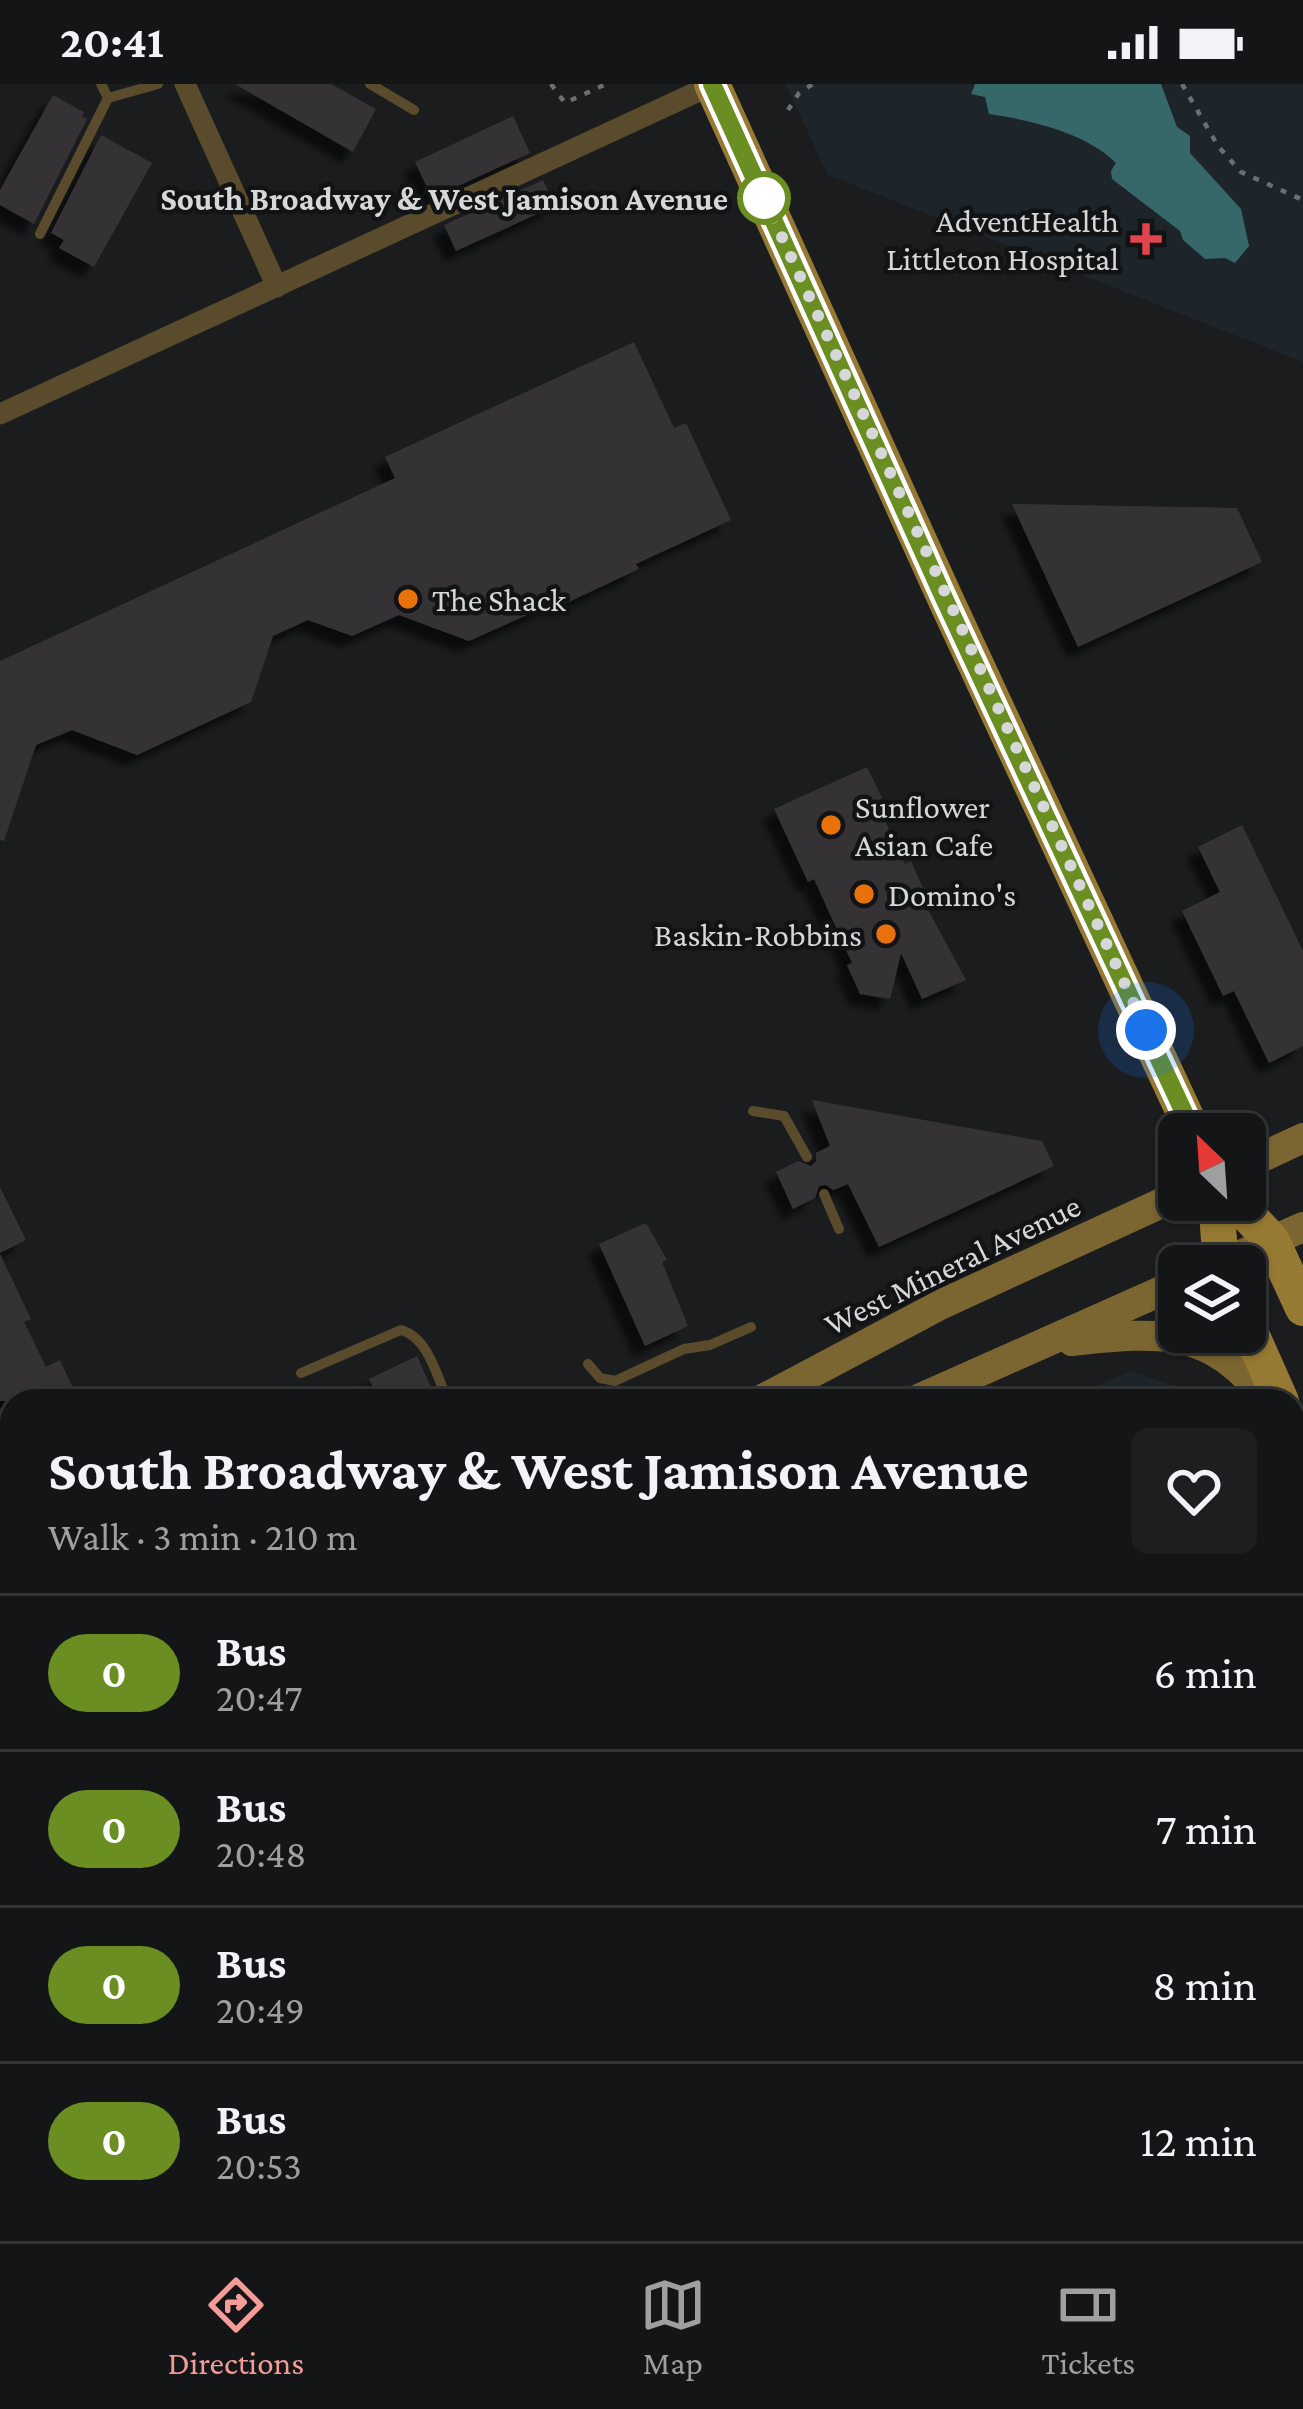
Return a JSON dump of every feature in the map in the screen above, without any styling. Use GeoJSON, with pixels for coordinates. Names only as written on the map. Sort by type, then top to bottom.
{"type":"FeatureCollection","features":[{"type":"Feature","properties":{"kind":"main road"},"geometry":{"type":"LineString","coordinates":[[712,84],[1184,1113]]}},
{"type":"Feature","properties":{"kind":"main road"},"geometry":{"type":"LineString","coordinates":[[1266,1155],[1303,1138]]}},
{"type":"Feature","properties":{"kind":"main road","name":"West Mineral Avenue"},"geometry":{"type":"LineString","coordinates":[[782,1389],[942,1304],[1158,1205]]}},
{"type":"Feature","properties":{"kind":"main road"},"geometry":{"type":"LineString","coordinates":[[1287,1234],[1303,1308]]}},
{"type":"Feature","properties":{"kind":"main road"},"geometry":{"type":"LineString","coordinates":[[941,1389],[1158,1292]]}},
{"type":"Feature","properties":{"kind":"main road"},"geometry":{"type":"LineString","coordinates":[[1042,1344],[1137,1334],[1177,1336],[1234,1364],[1256,1389]]}},
{"type":"Feature","properties":{"kind":"main road"},"geometry":{"type":"LineString","coordinates":[[1259,1353],[1275,1389]]}},
{"type":"Feature","properties":{"kind":"street"},"geometry":{"type":"LineString","coordinates":[[185,84],[277,287]]}},
{"type":"Feature","properties":{"kind":"street"},"geometry":{"type":"LineString","coordinates":[[0,414],[712,84]]}},
{"type":"Feature","properties":{"kind":"lane"},"geometry":{"type":"LineString","coordinates":[[101,84],[108,98]]}},
{"type":"Feature","properties":{"kind":"lane"},"geometry":{"type":"LineString","coordinates":[[40,234],[108,98],[158,84]]}},
{"type":"Feature","properties":{"kind":"lane"},"geometry":{"type":"LineString","coordinates":[[370,84],[413,110]]}},
{"type":"Feature","properties":{"kind":"lane"},"geometry":{"type":"LineString","coordinates":[[753,1111],[784,1116],[807,1157]]}},
{"type":"Feature","properties":{"kind":"lane"},"geometry":{"type":"LineString","coordinates":[[824,1194],[839,1229]]}},
{"type":"Feature","properties":{"kind":"lane"},"geometry":{"type":"LineString","coordinates":[[588,1364],[600,1378],[615,1381],[684,1349],[710,1345],[751,1327]]}},
{"type":"Feature","properties":{"kind":"lane"},"geometry":{"type":"LineString","coordinates":[[301,1373],[400,1330],[421,1342],[443,1389]]}},
{"type":"Feature","properties":{"kind":"path"},"geometry":{"type":"LineString","coordinates":[[550,84],[565,103],[606,84]]}},
{"type":"Feature","properties":{"kind":"path"},"geometry":{"type":"LineString","coordinates":[[788,110],[799,93],[813,84]]}},
{"type":"Feature","properties":{"kind":"path"},"geometry":{"type":"LineString","coordinates":[[1182,84],[1218,146],[1241,172],[1303,200]]}},
{"type":"Feature","properties":{"kind":"shaded area","name":"AdventHealth Littleton Hospital"},"geometry":{"type":"Polygon","coordinates":[[[785,84],[1303,84],[1303,362],[828,175],[785,84]]]}},
{"type":"Feature","properties":{"kind":"shaded area"},"geometry":{"type":"Polygon","coordinates":[[[1131,1371],[1183,1389],[1090,1389],[1131,1371]]]}},
{"type":"Feature","properties":{"kind":"water"},"geometry":{"type":"Polygon","coordinates":[[[975,84],[1161,84],[1177,127],[1190,136],[1190,153],[1241,209],[1249,246],[1235,263],[1225,258],[1205,259],[1183,240],[1180,231],[1112,179],[1116,163],[1104,153],[1057,130],[989,114],[985,97],[971,94],[975,84]]]}},
{"type":"Feature","properties":{"kind":"building"},"geometry":{"type":"Polygon","coordinates":[[[235,84],[331,84],[376,109],[353,152],[235,84]]]}},
{"type":"Feature","properties":{"kind":"building"},"geometry":{"type":"Polygon","coordinates":[[[53,95],[84,112],[87,119],[34,224],[0,205],[0,190],[53,95]]]}},
{"type":"Feature","properties":{"kind":"building"},"geometry":{"type":"Polygon","coordinates":[[[513,116],[530,153],[432,198],[415,162],[513,116]]]}},
{"type":"Feature","properties":{"kind":"building"},"geometry":{"type":"Polygon","coordinates":[[[101,135],[152,163],[94,267],[59,248],[64,240],[51,233],[101,135]]]}},
{"type":"Feature","properties":{"kind":"building"},"geometry":{"type":"Polygon","coordinates":[[[543,180],[555,206],[456,251],[444,225],[543,180]]]}},
{"type":"Feature","properties":{"kind":"building"},"geometry":{"type":"Polygon","coordinates":[[[634,342],[674,428],[686,423],[731,520],[558,607],[556,602],[469,641],[399,615],[352,636],[308,620],[273,636],[251,702],[137,755],[72,730],[36,745],[4,841],[0,840],[0,661],[395,478],[385,457],[634,342]]]}},
{"type":"Feature","properties":{"kind":"building"},"geometry":{"type":"Polygon","coordinates":[[[1012,504],[1237,508],[1262,562],[1078,647],[1012,504]]]}},
{"type":"Feature","properties":{"kind":"building"},"geometry":{"type":"Polygon","coordinates":[[[867,767],[882,798],[876,801],[905,864],[911,861],[925,893],[920,895],[966,980],[922,999],[901,953],[890,999],[860,994],[847,965],[852,963],[814,879],[808,882],[774,809],[867,767]]]}},
{"type":"Feature","properties":{"kind":"building"},"geometry":{"type":"Polygon","coordinates":[[[1242,825],[1303,951],[1303,1046],[1269,1063],[1234,991],[1223,996],[1182,911],[1220,892],[1198,847],[1242,825]]]}},
{"type":"Feature","properties":{"kind":"building"},"geometry":{"type":"Polygon","coordinates":[[[812,1100],[1042,1141],[1054,1166],[879,1247],[848,1184],[833,1190],[819,1186],[815,1198],[793,1209],[776,1172],[798,1161],[811,1166],[816,1153],[830,1146],[812,1100]]]}},
{"type":"Feature","properties":{"kind":"building"},"geometry":{"type":"Polygon","coordinates":[[[0,1187],[26,1240],[0,1253],[0,1187]]]}},
{"type":"Feature","properties":{"kind":"building"},"geometry":{"type":"Polygon","coordinates":[[[646,1223],[667,1260],[662,1262],[688,1326],[645,1346],[599,1244],[646,1223]]]}},
{"type":"Feature","properties":{"kind":"building"},"geometry":{"type":"Polygon","coordinates":[[[0,1254],[31,1319],[24,1322],[46,1367],[60,1360],[73,1388],[0,1389],[0,1254]]]}},
{"type":"Feature","properties":{"kind":"building"},"geometry":{"type":"Polygon","coordinates":[[[417,1356],[432,1389],[374,1389],[369,1379],[417,1356]]]}},
{"type":"Feature","properties":{"kind":"bus line","name":"0"},"geometry":{"type":"LineString","coordinates":[[712,84],[1184,1113]]}},
{"type":"Feature","properties":{"kind":"place","name":"South Broadway & West Jamison Avenue"},"geometry":{"type":"Point","coordinates":[764,198]}},
{"type":"Feature","properties":{"kind":"place","name":"AdventHealth Littleton Hospital"},"geometry":{"type":"Point","coordinates":[1146,239]}},
{"type":"Feature","properties":{"kind":"place","name":"The Shack"},"geometry":{"type":"Point","coordinates":[408,599]}},
{"type":"Feature","properties":{"kind":"place","name":"Sunflower Asian Cafe"},"geometry":{"type":"Point","coordinates":[831,825]}},
{"type":"Feature","properties":{"kind":"place","name":"Domino's"},"geometry":{"type":"Point","coordinates":[864,894]}},
{"type":"Feature","properties":{"kind":"place","name":"Baskin-Robbins"},"geometry":{"type":"Point","coordinates":[886,934]}},
{"type":"Feature","properties":{"kind":"route"},"geometry":{"type":"LineString","coordinates":[[764,198],[1146,1030]]}}]}
